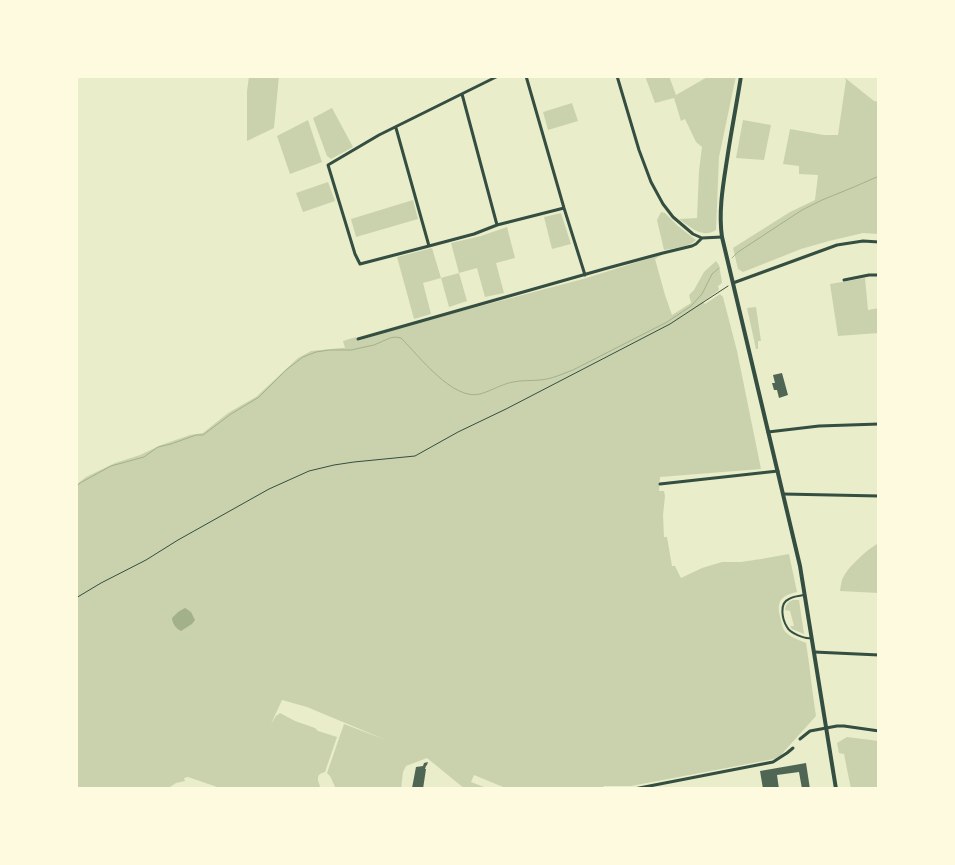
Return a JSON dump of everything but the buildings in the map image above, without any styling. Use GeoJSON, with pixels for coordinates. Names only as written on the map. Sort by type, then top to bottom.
{"type":"FeatureCollection","features":[{"type":"Feature","properties":{"kind":"street"},"geometry":{"type":"LineString","coordinates":[[498,76],[379,135],[328,165],[354,254],[360,264],[564,208]]}},
{"type":"Feature","properties":{"kind":"street"},"geometry":{"type":"LineString","coordinates":[[526,76],[585,274]]}},
{"type":"Feature","properties":{"kind":"street"},"geometry":{"type":"LineString","coordinates":[[617,76],[639,150],[651,182],[663,204],[673,217],[693,234],[702,238],[722,237]]}},
{"type":"Feature","properties":{"kind":"street"},"geometry":{"type":"LineString","coordinates":[[741,76],[724,178],[720,226],[768,432],[785,494],[800,566],[836,789]]}},
{"type":"Feature","properties":{"kind":"street"},"geometry":{"type":"LineString","coordinates":[[462,94],[497,225]]}},
{"type":"Feature","properties":{"kind":"street"},"geometry":{"type":"LineString","coordinates":[[396,128],[429,246]]}},
{"type":"Feature","properties":{"kind":"street"},"geometry":{"type":"LineString","coordinates":[[358,339],[585,274],[692,246],[702,238]]}},
{"type":"Feature","properties":{"kind":"street"},"geometry":{"type":"LineString","coordinates":[[733,283],[837,245],[863,241],[879,242]]}},
{"type":"Feature","properties":{"kind":"street"},"geometry":{"type":"LineString","coordinates":[[844,280],[879,275]]}},
{"type":"Feature","properties":{"kind":"street"},"geometry":{"type":"LineString","coordinates":[[768,432],[819,426],[879,424]]}},
{"type":"Feature","properties":{"kind":"street"},"geometry":{"type":"LineString","coordinates":[[660,484],[778,471]]}},
{"type":"Feature","properties":{"kind":"street"},"geometry":{"type":"LineString","coordinates":[[785,494],[879,496]]}},
{"type":"Feature","properties":{"kind":"street"},"geometry":{"type":"LineString","coordinates":[[814,652],[879,655]]}},
{"type":"Feature","properties":{"kind":"street"},"geometry":{"type":"LineString","coordinates":[[800,739],[810,731],[844,726],[879,731]]}},
{"type":"Feature","properties":{"kind":"street"},"geometry":{"type":"LineString","coordinates":[[634,789],[773,762],[793,748]]}},
{"type":"Feature","properties":{"kind":"lane"},"geometry":{"type":"LineString","coordinates":[[804,596],[789,598],[784,602],[782,608],[787,628],[798,635],[811,638]]}},
{"type":"Feature","properties":{"kind":"path"},"geometry":{"type":"LineString","coordinates":[[76,598],[269,489],[309,471],[334,465],[415,456],[423,453],[458,432],[670,324],[733,283]]}},
{"type":"Feature","properties":{"kind":"shaded area"},"geometry":{"type":"Polygon","coordinates":[[[249,76],[279,76],[274,128],[247,141],[247,91],[249,76]]]}},
{"type":"Feature","properties":{"kind":"shaded area"},"geometry":{"type":"Polygon","coordinates":[[[645,76],[669,76],[676,95],[709,76],[736,76],[719,157],[716,230],[701,233],[679,219],[697,218],[702,147],[696,142],[685,119],[681,121],[674,98],[655,103],[645,76]]]}},
{"type":"Feature","properties":{"kind":"shaded area"},"geometry":{"type":"Polygon","coordinates":[[[844,77],[874,101],[879,102],[879,234],[863,233],[829,241],[801,249],[743,272],[738,269],[733,248],[790,212],[815,200],[818,175],[799,174],[799,166],[783,164],[790,129],[824,135],[838,135],[846,80],[844,77]]]}},
{"type":"Feature","properties":{"kind":"shaded area"},"geometry":{"type":"Polygon","coordinates":[[[572,103],[578,121],[548,130],[543,112],[572,103]]]}},
{"type":"Feature","properties":{"kind":"shaded area"},"geometry":{"type":"Polygon","coordinates":[[[332,108],[353,147],[331,159],[327,156],[313,118],[332,108]]]}},
{"type":"Feature","properties":{"kind":"shaded area"},"geometry":{"type":"Polygon","coordinates":[[[308,120],[322,162],[290,174],[277,136],[308,120]]]}},
{"type":"Feature","properties":{"kind":"shaded area"},"geometry":{"type":"Polygon","coordinates":[[[743,120],[771,125],[764,160],[736,158],[743,120]]]}},
{"type":"Feature","properties":{"kind":"shaded area"},"geometry":{"type":"Polygon","coordinates":[[[328,182],[335,201],[303,212],[296,193],[328,182]]]}},
{"type":"Feature","properties":{"kind":"shaded area"},"geometry":{"type":"Polygon","coordinates":[[[413,200],[418,219],[356,237],[351,219],[413,200]]]}},
{"type":"Feature","properties":{"kind":"shaded area"},"geometry":{"type":"Polygon","coordinates":[[[661,212],[665,213],[696,240],[685,246],[664,250],[657,220],[661,212]]]}},
{"type":"Feature","properties":{"kind":"shaded area"},"geometry":{"type":"Polygon","coordinates":[[[561,213],[571,244],[552,249],[544,217],[561,213]]]}},
{"type":"Feature","properties":{"kind":"shaded area"},"geometry":{"type":"Polygon","coordinates":[[[507,227],[515,258],[496,263],[504,293],[485,297],[477,268],[459,273],[451,243],[481,236],[507,227]]]}},
{"type":"Feature","properties":{"kind":"shaded area"},"geometry":{"type":"Polygon","coordinates":[[[432,248],[441,278],[423,283],[431,314],[414,319],[397,257],[432,248]]]}},
{"type":"Feature","properties":{"kind":"shaded area"},"geometry":{"type":"Polygon","coordinates":[[[663,254],[655,259],[672,315],[691,303],[689,295],[704,272],[716,261],[719,265],[722,282],[718,286],[719,290],[703,302],[705,304],[720,294],[723,297],[737,351],[761,469],[660,477],[659,491],[664,491],[665,496],[663,515],[664,537],[667,537],[672,566],[675,566],[681,578],[702,568],[722,562],[741,562],[789,554],[797,592],[783,598],[780,601],[779,609],[782,626],[785,631],[792,637],[806,643],[816,716],[780,756],[774,759],[631,786],[604,786],[601,789],[508,789],[474,775],[471,782],[489,789],[465,789],[427,758],[406,766],[403,772],[401,789],[336,789],[327,773],[344,724],[386,740],[307,707],[282,700],[271,724],[280,713],[318,731],[337,737],[325,772],[318,777],[319,789],[244,789],[243,787],[241,789],[223,789],[188,777],[184,778],[185,781],[176,783],[167,789],[76,789],[76,485],[86,477],[115,463],[190,435],[203,433],[228,413],[256,397],[298,358],[311,351],[345,348],[343,341],[356,337],[358,341],[405,326],[583,279],[663,254]]]}},
{"type":"Feature","properties":{"kind":"shaded area"},"geometry":{"type":"Polygon","coordinates":[[[459,273],[467,301],[449,307],[441,278],[459,273]]]}},
{"type":"Feature","properties":{"kind":"shaded area"},"geometry":{"type":"Polygon","coordinates":[[[865,278],[868,310],[879,308],[879,333],[838,336],[830,284],[865,278]]]}},
{"type":"Feature","properties":{"kind":"shaded area"},"geometry":{"type":"Polygon","coordinates":[[[756,307],[761,341],[758,341],[758,349],[756,349],[747,308],[756,307]]]}},
{"type":"Feature","properties":{"kind":"shaded area"},"geometry":{"type":"Polygon","coordinates":[[[879,543],[879,593],[840,591],[842,579],[846,572],[865,553],[879,543]]]}},
{"type":"Feature","properties":{"kind":"shaded area"},"geometry":{"type":"Polygon","coordinates":[[[793,600],[799,600],[804,634],[792,629],[790,626],[794,626],[790,611],[785,610],[787,604],[793,600]]]}},
{"type":"Feature","properties":{"kind":"shaded area"},"geometry":{"type":"Polygon","coordinates":[[[185,608],[191,612],[195,620],[181,631],[177,629],[172,618],[185,608]]]}},
{"type":"Feature","properties":{"kind":"shaded area"},"geometry":{"type":"Polygon","coordinates":[[[847,737],[879,741],[879,789],[851,789],[844,754],[839,753],[837,743],[847,737]]]}},
{"type":"Feature","properties":{"kind":"waterway"},"geometry":{"type":"LineString","coordinates":[[732,258],[738,252],[802,210],[879,176]]}},
{"type":"Feature","properties":{"kind":"waterway"},"geometry":{"type":"LineString","coordinates":[[76,487],[111,466],[144,457],[158,447],[196,435],[203,435],[231,414],[259,397],[286,370],[303,357],[316,352],[351,350],[374,345],[390,338],[401,338],[448,384],[459,391],[480,394],[509,383],[544,379],[573,370],[667,322],[691,306],[702,294],[712,274],[719,268]]}}]}
